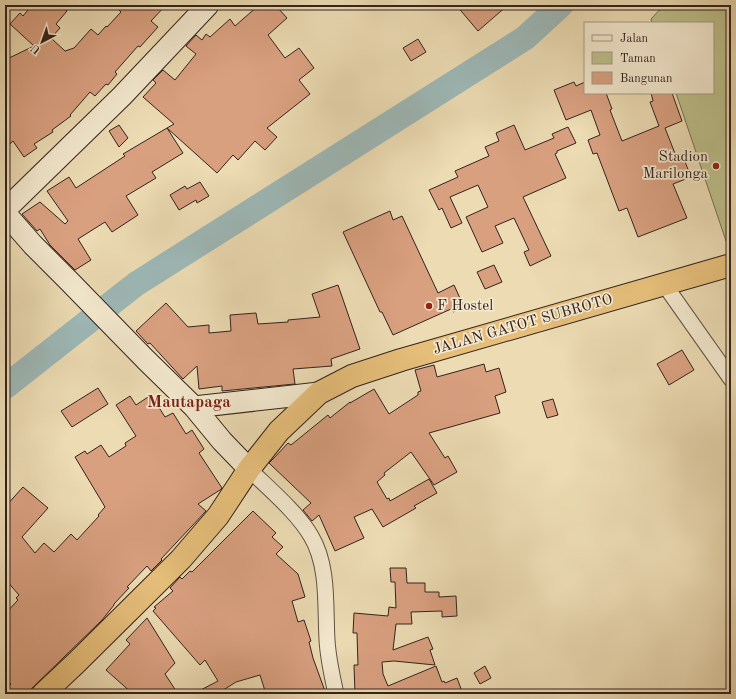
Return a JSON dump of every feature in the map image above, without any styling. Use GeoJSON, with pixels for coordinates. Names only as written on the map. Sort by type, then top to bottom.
{"type":"FeatureCollection","features":[{"type":"Feature","properties":{"kind":"highway","name":"JALAN GATOT SUBROTO"},"geometry":{"type":"LineString","coordinates":[[43,694],[181,559],[218,516],[249,469],[279,431],[318,394],[352,376],[401,360],[731,265]]}},
{"type":"Feature","properties":{"kind":"street"},"geometry":{"type":"LineString","coordinates":[[5,210],[122,96],[208,5]]}},
{"type":"Feature","properties":{"kind":"street"},"geometry":{"type":"LineString","coordinates":[[5,213],[33,245],[194,407],[222,441],[296,517],[311,536],[319,553],[324,574],[327,642],[331,675],[336,694]]}},
{"type":"Feature","properties":{"kind":"street"},"geometry":{"type":"LineString","coordinates":[[664,284],[731,379]]}},
{"type":"Feature","properties":{"kind":"street"},"geometry":{"type":"LineString","coordinates":[[194,407],[318,394]]}},
{"type":"Feature","properties":{"kind":"green space","name":"Stadion Marilonga"},"geometry":{"type":"Polygon","coordinates":[[[664,5],[731,5],[731,239],[726,241],[676,94],[714,94],[714,22],[652,22],[651,19],[664,5]]]}},
{"type":"Feature","properties":{"kind":"building"},"geometry":{"type":"Polygon","coordinates":[[[32,5],[39,5],[44,10],[49,5],[60,5],[67,11],[56,24],[60,28],[51,38],[65,51],[74,48],[91,29],[98,35],[106,26],[107,27],[121,12],[114,5],[166,5],[151,21],[158,27],[140,47],[138,46],[115,72],[117,74],[108,85],[106,84],[95,96],[90,92],[70,115],[71,116],[52,130],[53,132],[34,144],[37,148],[24,157],[13,141],[5,149],[5,60],[34,46],[10,24],[20,13],[23,16],[32,5]]]}},
{"type":"Feature","properties":{"kind":"building"},"geometry":{"type":"Polygon","coordinates":[[[259,5],[278,5],[278,8],[287,18],[268,35],[285,58],[299,48],[314,68],[299,80],[310,94],[267,128],[277,137],[265,150],[255,141],[238,160],[233,155],[217,173],[167,128],[174,124],[143,97],[156,83],[153,80],[163,70],[175,80],[196,54],[186,46],[196,35],[202,40],[206,34],[210,37],[230,19],[235,26],[259,5]]]}},
{"type":"Feature","properties":{"kind":"building"},"geometry":{"type":"Polygon","coordinates":[[[456,5],[508,5],[478,31],[456,5]]]}},
{"type":"Feature","properties":{"kind":"building"},"geometry":{"type":"Polygon","coordinates":[[[418,39],[426,52],[411,61],[403,48],[418,39]]]}},
{"type":"Feature","properties":{"kind":"building"},"geometry":{"type":"Polygon","coordinates":[[[574,82],[576,86],[584,82],[584,94],[606,94],[612,109],[610,110],[622,141],[659,126],[650,102],[653,101],[651,94],[672,94],[682,121],[665,128],[676,156],[682,154],[691,177],[673,184],[687,218],[638,237],[627,208],[619,211],[597,153],[593,154],[588,140],[600,135],[591,110],[566,120],[554,90],[574,82]]]}},
{"type":"Feature","properties":{"kind":"building"},"geometry":{"type":"Polygon","coordinates":[[[119,125],[128,138],[119,147],[109,131],[119,125]]]}},
{"type":"Feature","properties":{"kind":"building"},"geometry":{"type":"Polygon","coordinates":[[[514,125],[525,150],[554,138],[552,134],[568,127],[576,143],[557,151],[555,154],[566,178],[523,197],[551,256],[530,266],[524,252],[529,250],[514,218],[495,226],[503,243],[482,252],[466,217],[488,207],[478,185],[450,197],[462,223],[451,228],[442,208],[439,210],[429,190],[458,177],[455,171],[489,156],[485,147],[499,141],[496,133],[514,125]]]}},
{"type":"Feature","properties":{"kind":"building"},"geometry":{"type":"Polygon","coordinates":[[[167,128],[183,153],[152,172],[156,178],[126,196],[138,215],[112,232],[105,222],[78,239],[91,260],[75,270],[50,245],[40,229],[37,231],[22,214],[40,202],[65,224],[68,221],[47,191],[69,177],[76,188],[125,156],[123,154],[167,128]]]}},
{"type":"Feature","properties":{"kind":"building"},"geometry":{"type":"Polygon","coordinates":[[[200,182],[209,196],[197,203],[196,200],[179,210],[170,195],[185,186],[187,189],[200,182]]]}},
{"type":"Feature","properties":{"kind":"building"},"geometry":{"type":"Polygon","coordinates":[[[390,211],[393,220],[402,216],[438,293],[454,285],[464,307],[453,312],[451,309],[393,335],[382,312],[380,312],[343,232],[390,211]]]}},
{"type":"Feature","properties":{"kind":"building"},"geometry":{"type":"Polygon","coordinates":[[[494,265],[502,282],[485,289],[477,272],[494,265]]]}},
{"type":"Feature","properties":{"kind":"building"},"geometry":{"type":"Polygon","coordinates":[[[338,285],[360,349],[331,359],[332,366],[293,369],[295,384],[222,391],[222,386],[199,389],[197,366],[183,379],[150,343],[148,344],[136,331],[166,303],[188,327],[209,325],[209,333],[231,331],[230,315],[256,313],[258,324],[288,322],[288,320],[320,317],[312,294],[338,285]]]}},
{"type":"Feature","properties":{"kind":"building"},"geometry":{"type":"Polygon","coordinates":[[[682,350],[694,370],[669,385],[657,364],[682,350]]]}},
{"type":"Feature","properties":{"kind":"building"},"geometry":{"type":"Polygon","coordinates":[[[484,364],[486,372],[499,368],[506,392],[495,396],[500,413],[429,433],[445,458],[448,456],[457,472],[434,485],[411,452],[384,473],[385,475],[377,482],[387,499],[389,498],[390,501],[429,479],[437,493],[414,506],[416,508],[383,527],[372,509],[354,517],[364,538],[335,551],[319,515],[312,521],[303,510],[311,503],[269,463],[288,443],[291,445],[328,415],[330,418],[350,402],[374,389],[389,414],[418,395],[418,392],[421,391],[415,370],[434,365],[437,377],[484,364]]]}},
{"type":"Feature","properties":{"kind":"building"},"geometry":{"type":"Polygon","coordinates":[[[98,388],[108,404],[72,427],[61,411],[98,388]]]}},
{"type":"Feature","properties":{"kind":"building"},"geometry":{"type":"Polygon","coordinates":[[[151,395],[165,417],[173,413],[186,434],[192,430],[204,449],[199,453],[222,488],[198,504],[206,511],[161,559],[162,560],[151,571],[147,566],[127,587],[129,588],[102,620],[26,694],[5,694],[5,690],[11,684],[5,679],[5,614],[18,600],[16,598],[19,595],[5,579],[5,507],[23,487],[48,508],[22,537],[35,553],[44,543],[54,552],[71,534],[77,540],[99,516],[98,515],[105,507],[75,457],[85,451],[87,454],[101,445],[109,457],[126,446],[125,443],[136,436],[116,405],[130,396],[136,405],[151,395]]]}},
{"type":"Feature","properties":{"kind":"building"},"geometry":{"type":"Polygon","coordinates":[[[553,399],[558,415],[547,418],[542,402],[553,399]]]}},
{"type":"Feature","properties":{"kind":"building"},"geometry":{"type":"Polygon","coordinates":[[[253,511],[276,533],[272,537],[283,547],[276,554],[298,574],[305,597],[292,601],[298,622],[304,620],[311,641],[309,642],[313,658],[326,694],[266,694],[260,675],[236,682],[217,694],[193,694],[218,681],[205,660],[200,665],[153,611],[156,608],[154,607],[173,591],[170,588],[180,577],[182,579],[190,571],[192,572],[253,511]]]}},
{"type":"Feature","properties":{"kind":"building"},"geometry":{"type":"Polygon","coordinates":[[[390,568],[406,568],[407,583],[425,583],[425,592],[439,592],[439,597],[456,596],[457,616],[442,617],[442,611],[411,612],[412,624],[396,624],[393,650],[428,637],[433,649],[430,650],[435,665],[394,661],[382,662],[383,674],[388,686],[436,666],[442,682],[444,681],[445,683],[457,678],[463,694],[355,694],[354,665],[358,665],[357,633],[353,633],[354,613],[388,616],[389,607],[396,608],[395,582],[391,582],[390,568]]]}},
{"type":"Feature","properties":{"kind":"building"},"geometry":{"type":"Polygon","coordinates":[[[147,618],[175,663],[165,674],[178,694],[133,694],[106,670],[130,644],[126,640],[147,618]]]}},
{"type":"Feature","properties":{"kind":"building"},"geometry":{"type":"Polygon","coordinates":[[[485,666],[491,678],[480,684],[474,673],[485,666]]]}},
{"type":"Feature","properties":{"kind":"waterway"},"geometry":{"type":"LineString","coordinates":[[5,387],[136,284],[525,38],[561,5]]}},
{"type":"Feature","properties":{"kind":"place","name":"Stadion Marilonga"},"geometry":{"type":"Point","coordinates":[716,166]}},
{"type":"Feature","properties":{"kind":"place","name":"F Hostel"},"geometry":{"type":"Point","coordinates":[429,306]}},
{"type":"Feature","properties":{"kind":"district","name":"Mautapaga"},"geometry":{"type":"Point","coordinates":[189,402]}}]}
